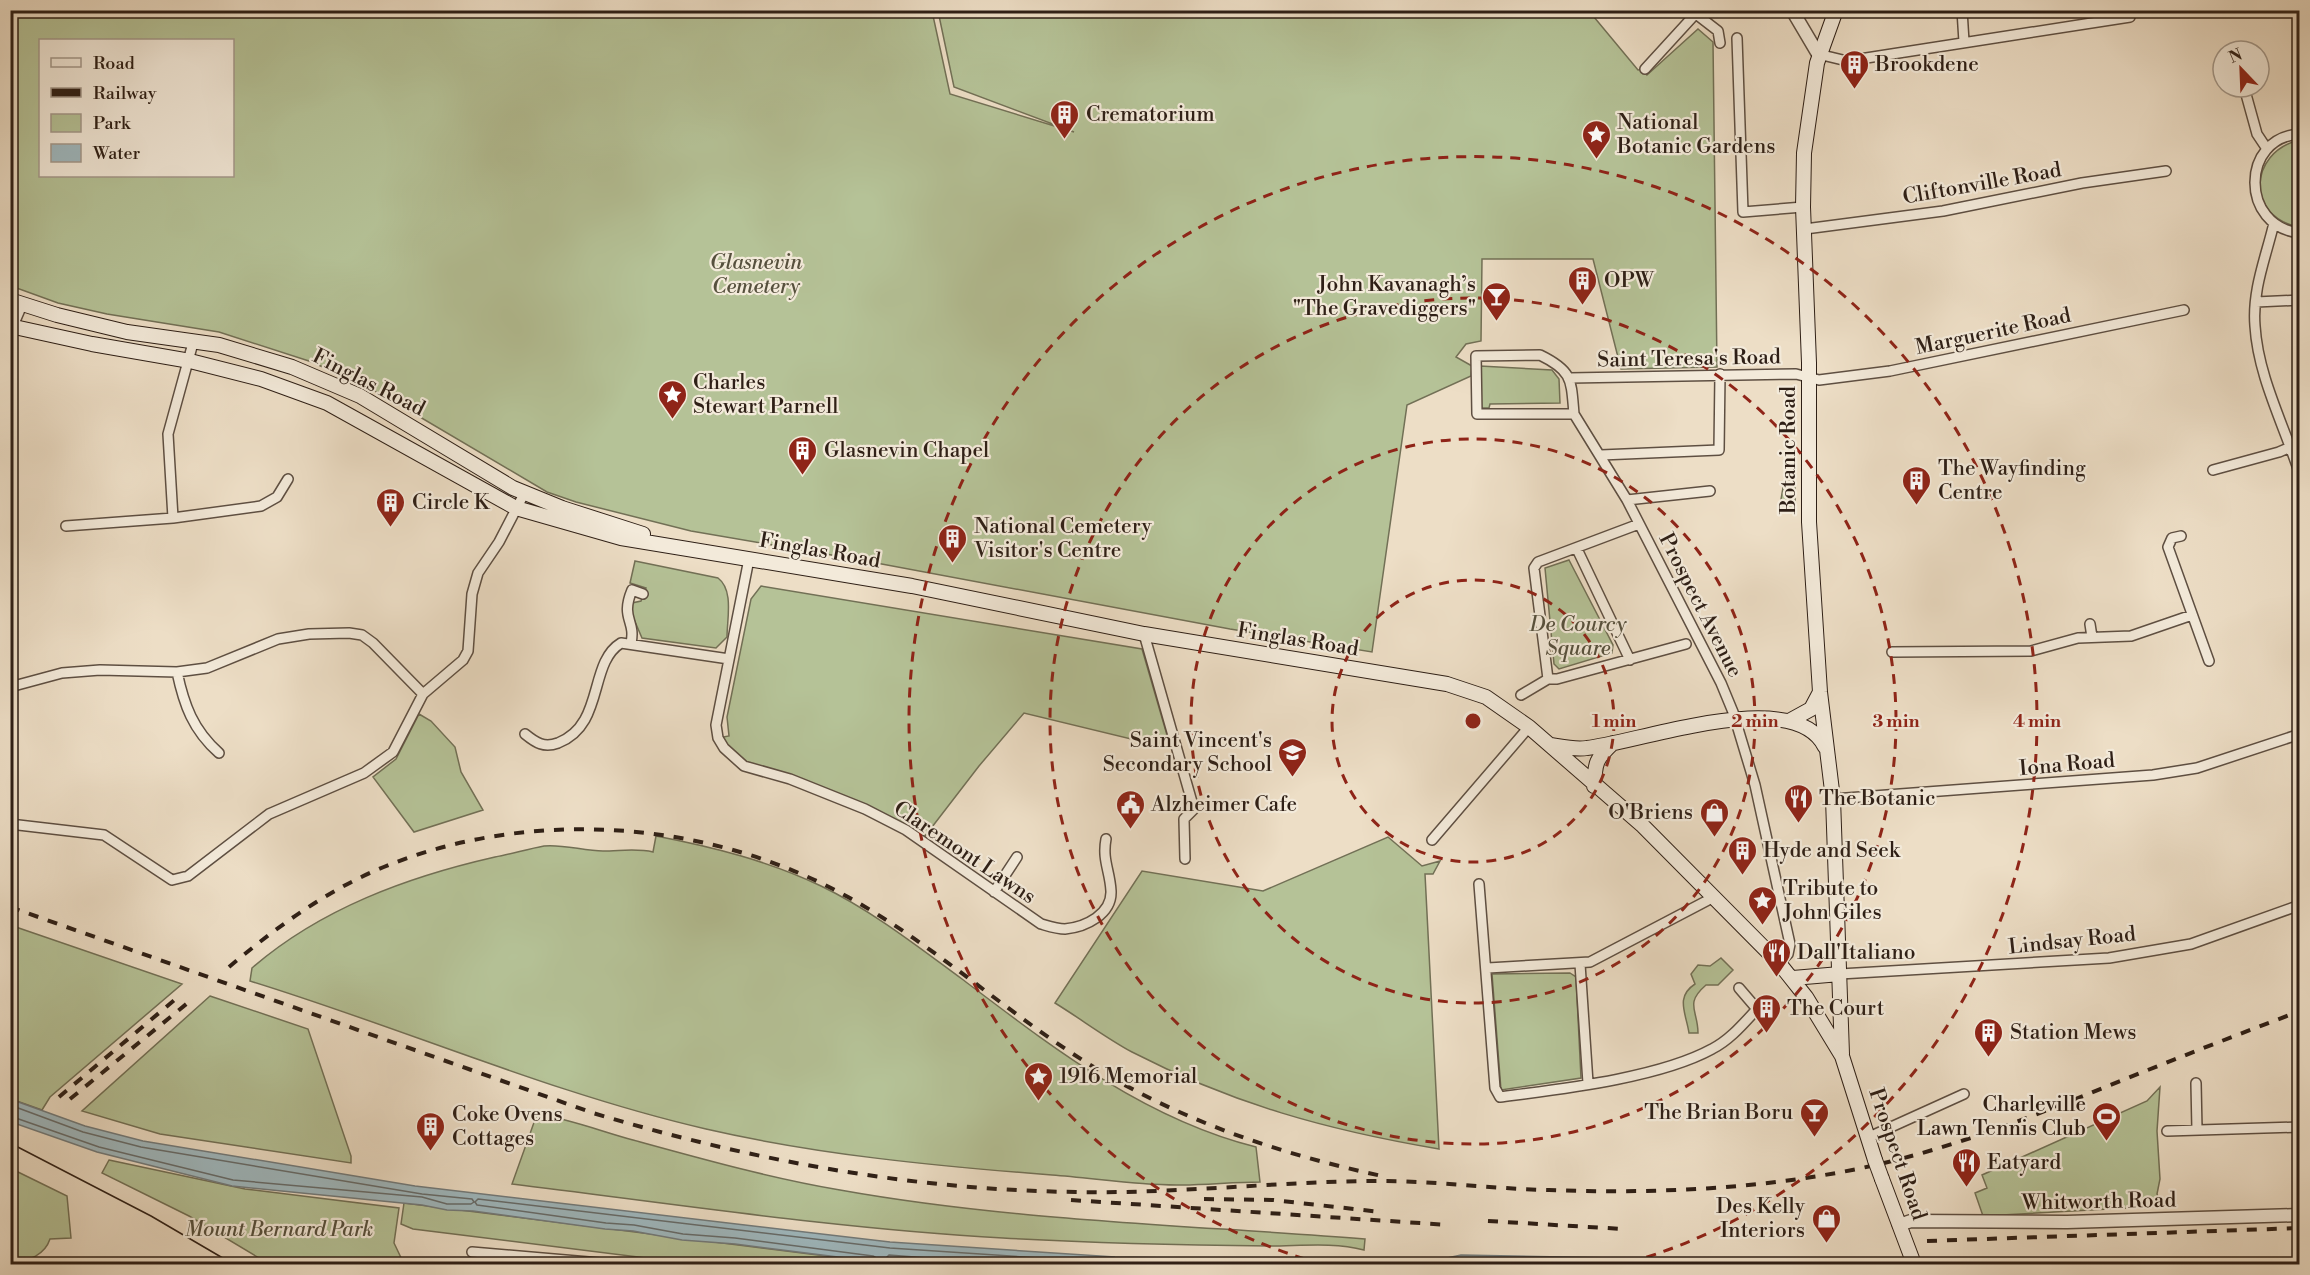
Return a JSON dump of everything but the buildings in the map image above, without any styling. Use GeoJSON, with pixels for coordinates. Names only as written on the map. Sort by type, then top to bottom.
{"type":"FeatureCollection","features":[{"type":"Feature","properties":{"kind":"main road","name":"Botanic Road"},"geometry":{"type":"LineString","coordinates":[[1836,10],[1818,54],[1804,153],[1803,207],[1806,229],[1809,377],[1809,514],[1820,692],[1833,799],[1840,974]]}},
{"type":"Feature","properties":{"kind":"main road","name":"Finglas Road"},"geometry":{"type":"LineString","coordinates":[[16,302],[127,332],[219,345],[271,359],[360,396],[409,423],[470,464],[525,492],[562,508],[691,549]]}},
{"type":"Feature","properties":{"kind":"main road","name":"Finglas Road"},"geometry":{"type":"LineString","coordinates":[[11,329],[190,361],[261,379],[327,404],[516,508],[621,538],[923,589],[1144,634],[1447,684],[1486,697],[1530,727],[1594,786],[1643,826],[1793,978]]}},
{"type":"Feature","properties":{"kind":"main road"},"geometry":{"type":"LineString","coordinates":[[1551,745],[1586,748],[1679,728],[1736,720],[1791,720],[1811,709],[1820,692]]}},
{"type":"Feature","properties":{"kind":"main road","name":"Botanic Road"},"geometry":{"type":"LineString","coordinates":[[1791,720],[1812,729],[1820,738],[1828,754]]}},
{"type":"Feature","properties":{"kind":"main road"},"geometry":{"type":"LineString","coordinates":[[1594,786],[1595,765],[1599,756],[1614,743]]}},
{"type":"Feature","properties":{"kind":"main road"},"geometry":{"type":"LineString","coordinates":[[1793,978],[1840,974]]}},
{"type":"Feature","properties":{"kind":"main road","name":"Prospect Road"},"geometry":{"type":"LineString","coordinates":[[1840,974],[1842,1056]]}},
{"type":"Feature","properties":{"kind":"main road","name":"Prospect Road"},"geometry":{"type":"LineString","coordinates":[[1793,978],[1842,1056],[1875,1160],[1914,1264]]}},
{"type":"Feature","properties":{"kind":"street"},"geometry":{"type":"LineString","coordinates":[[1792,10],[1818,54],[1847,61],[2130,17]]}},
{"type":"Feature","properties":{"kind":"street"},"geometry":{"type":"LineString","coordinates":[[1962,10],[1964,42]]}},
{"type":"Feature","properties":{"kind":"street"},"geometry":{"type":"LineString","coordinates":[[1645,69],[1698,12],[1718,31],[1720,43]]}},
{"type":"Feature","properties":{"kind":"street"},"geometry":{"type":"LineString","coordinates":[[1737,38],[1743,212],[1803,207]]}},
{"type":"Feature","properties":{"kind":"street"},"geometry":{"type":"LineString","coordinates":[[2247,99],[2257,134],[2267,149]]}},
{"type":"Feature","properties":{"kind":"street"},"geometry":{"type":"LineString","coordinates":[[2300,134],[2279,140],[2267,149],[2255,171],[2254,187],[2265,216],[2292,232],[2300,233]]}},
{"type":"Feature","properties":{"kind":"street","name":"Cliftonville Road"},"geometry":{"type":"LineString","coordinates":[[1806,229],[1943,211],[2082,183],[2166,171]]}},
{"type":"Feature","properties":{"kind":"street"},"geometry":{"type":"LineString","coordinates":[[2274,223],[2259,275],[2255,325],[2259,351],[2300,475]]}},
{"type":"Feature","properties":{"kind":"street"},"geometry":{"type":"LineString","coordinates":[[2256,302],[2300,300]]}},
{"type":"Feature","properties":{"kind":"street"},"geometry":{"type":"LineString","coordinates":[[11,329],[16,302]]}},
{"type":"Feature","properties":{"kind":"street","name":"Marguerite Road"},"geometry":{"type":"LineString","coordinates":[[1809,377],[1819,380],[1890,371],[2184,310]]}},
{"type":"Feature","properties":{"kind":"street"},"geometry":{"type":"LineString","coordinates":[[173,518],[168,434],[190,361],[193,343]]}},
{"type":"Feature","properties":{"kind":"street"},"geometry":{"type":"LineString","coordinates":[[1540,355],[1565,370],[1570,378],[1574,414],[1477,414],[1476,357],[1540,355]]}},
{"type":"Feature","properties":{"kind":"street"},"geometry":{"type":"LineString","coordinates":[[1601,454],[1719,450],[1720,374]]}},
{"type":"Feature","properties":{"kind":"street","name":"Saint Teresa's Road"},"geometry":{"type":"LineString","coordinates":[[1570,378],[1720,374],[1796,374],[1809,377]]}},
{"type":"Feature","properties":{"kind":"street","name":"Prospect Avenue"},"geometry":{"type":"LineString","coordinates":[[1574,414],[1601,454],[1627,500],[1721,682],[1736,720],[1755,785],[1790,944],[1788,954],[1779,963]]}},
{"type":"Feature","properties":{"kind":"street"},"geometry":{"type":"LineString","coordinates":[[2213,470],[2300,443]]}},
{"type":"Feature","properties":{"kind":"street"},"geometry":{"type":"LineString","coordinates":[[66,526],[173,518],[261,506],[278,496],[288,479]]}},
{"type":"Feature","properties":{"kind":"street"},"geometry":{"type":"LineString","coordinates":[[1627,500],[1710,491]]}},
{"type":"Feature","properties":{"kind":"street"},"geometry":{"type":"LineString","coordinates":[[10,825],[104,835],[124,846],[172,880],[188,876],[269,814],[364,773],[377,765],[393,752],[423,693],[463,660],[468,651],[472,594],[478,573],[499,542],[525,492]]}},
{"type":"Feature","properties":{"kind":"street"},"geometry":{"type":"LineString","coordinates":[[1548,679],[1534,568],[1538,562],[1639,524]]}},
{"type":"Feature","properties":{"kind":"street"},"geometry":{"type":"LineString","coordinates":[[2181,536],[2172,538],[2168,548],[2209,662]]}},
{"type":"Feature","properties":{"kind":"street"},"geometry":{"type":"LineString","coordinates":[[1576,549],[1630,660]]}},
{"type":"Feature","properties":{"kind":"street","name":"Claremont Lawns"},"geometry":{"type":"LineString","coordinates":[[749,559],[716,725],[718,738],[733,757],[744,766],[790,779],[865,809],[922,840],[1041,924],[1064,929],[1100,917],[1110,902],[1111,889],[1103,857],[1106,839]]}},
{"type":"Feature","properties":{"kind":"street"},"geometry":{"type":"LineString","coordinates":[[631,642],[633,634],[625,611],[632,590],[643,594]]}},
{"type":"Feature","properties":{"kind":"street"},"geometry":{"type":"LineString","coordinates":[[1892,652],[2031,651],[2078,638],[2131,636],[2192,615]]}},
{"type":"Feature","properties":{"kind":"street"},"geometry":{"type":"LineString","coordinates":[[2090,624],[2092,637]]}},
{"type":"Feature","properties":{"kind":"street"},"geometry":{"type":"LineString","coordinates":[[10,687],[72,672],[100,670],[177,672],[207,668],[278,639],[309,634],[349,633],[362,635],[373,643],[423,693]]}},
{"type":"Feature","properties":{"kind":"street"},"geometry":{"type":"LineString","coordinates":[[1144,634],[1194,809],[1184,819],[1185,859]]}},
{"type":"Feature","properties":{"kind":"street"},"geometry":{"type":"LineString","coordinates":[[525,734],[538,745],[551,745],[569,739],[592,706],[613,648],[621,643],[631,642],[729,659]]}},
{"type":"Feature","properties":{"kind":"street"},"geometry":{"type":"LineString","coordinates":[[1521,695],[1548,679],[1557,679],[1686,644]]}},
{"type":"Feature","properties":{"kind":"street"},"geometry":{"type":"LineString","coordinates":[[177,672],[188,714],[204,740],[219,753]]}},
{"type":"Feature","properties":{"kind":"street"},"geometry":{"type":"LineString","coordinates":[[1432,840],[1530,727]]}},
{"type":"Feature","properties":{"kind":"street","name":"Iona Road"},"geometry":{"type":"LineString","coordinates":[[1833,799],[2153,775],[2197,768],[2300,734]]}},
{"type":"Feature","properties":{"kind":"street"},"geometry":{"type":"LineString","coordinates":[[994,892],[1017,857]]}},
{"type":"Feature","properties":{"kind":"street"},"geometry":{"type":"LineString","coordinates":[[1479,884],[1488,968],[1495,1088],[1500,1097],[1636,1074],[1694,1058],[1714,1049],[1757,1009],[1739,988]]}},
{"type":"Feature","properties":{"kind":"street"},"geometry":{"type":"LineString","coordinates":[[1488,968],[1580,964],[1633,942],[1714,897]]}},
{"type":"Feature","properties":{"kind":"street","name":"Lindsay Road"},"geometry":{"type":"LineString","coordinates":[[1840,974],[2109,958],[2191,944],[2300,905]]}},
{"type":"Feature","properties":{"kind":"street"},"geometry":{"type":"LineString","coordinates":[[1580,964],[1588,1083]]}},
{"type":"Feature","properties":{"kind":"street"},"geometry":{"type":"LineString","coordinates":[[2196,1083],[2197,1130]]}},
{"type":"Feature","properties":{"kind":"street"},"geometry":{"type":"LineString","coordinates":[[1869,1137],[1964,1094]]}},
{"type":"Feature","properties":{"kind":"street"},"geometry":{"type":"LineString","coordinates":[[2167,1131],[2300,1127]]}},
{"type":"Feature","properties":{"kind":"street","name":"Whitworth Road"},"geometry":{"type":"LineString","coordinates":[[1899,1225],[1911,1221],[2067,1222],[2300,1215]]}},
{"type":"Feature","properties":{"kind":"street"},"geometry":{"type":"LineString","coordinates":[[472,1252],[612,1264]]}},
{"type":"Feature","properties":{"kind":"green space","name":"Glasnevin Cemetery"},"geometry":{"type":"Polygon","coordinates":[[[10,11],[932,11],[950,94],[1074,132],[954,87],[938,11],[1589,11],[1638,70],[1645,69],[1647,75],[1698,29],[1713,42],[1717,367],[1621,369],[1593,259],[1482,259],[1481,341],[1466,344],[1456,357],[1472,366],[1471,376],[1407,405],[1372,652],[1230,629],[691,531],[576,502],[547,492],[381,394],[312,362],[219,332],[107,314],[58,303],[11,286],[10,11]]]}},
{"type":"Feature","properties":{"kind":"green space"},"geometry":{"type":"Polygon","coordinates":[[[2299,140],[2299,227],[2282,221],[2269,211],[2262,199],[2260,185],[2263,171],[2270,158],[2282,147],[2299,140]]]}},
{"type":"Feature","properties":{"kind":"green space"},"geometry":{"type":"Polygon","coordinates":[[[1480,366],[1552,370],[1559,379],[1560,403],[1490,404],[1489,408],[1481,408],[1480,366]]]}},
{"type":"Feature","properties":{"kind":"green space"},"geometry":{"type":"Polygon","coordinates":[[[1795,481],[1795,495],[1790,495],[1790,498],[1795,498],[1796,511],[1779,511],[1784,482],[1795,481]]]}},
{"type":"Feature","properties":{"kind":"green space","name":"De Courcy Square"},"geometry":{"type":"Polygon","coordinates":[[[1569,560],[1613,645],[1612,653],[1559,669],[1554,664],[1545,568],[1569,560]]]}},
{"type":"Feature","properties":{"kind":"green space"},"geometry":{"type":"Polygon","coordinates":[[[635,561],[718,578],[723,583],[728,597],[727,637],[716,648],[642,638],[630,610],[632,603],[641,601],[646,588],[630,583],[635,561]]]}},
{"type":"Feature","properties":{"kind":"green space"},"geometry":{"type":"Polygon","coordinates":[[[761,586],[1142,649],[1169,742],[1160,746],[1024,713],[979,766],[922,840],[865,809],[744,766],[718,738],[729,736],[727,717],[751,599],[761,586]]]}},
{"type":"Feature","properties":{"kind":"green space"},"geometry":{"type":"Polygon","coordinates":[[[419,714],[431,721],[455,747],[461,772],[483,810],[414,832],[373,777],[396,759],[419,714]]]}},
{"type":"Feature","properties":{"kind":"green space"},"geometry":{"type":"Polygon","coordinates":[[[656,836],[761,862],[821,886],[858,906],[928,954],[1065,1055],[1101,1078],[1175,1118],[1215,1135],[1256,1147],[1260,1182],[1182,1185],[1133,1183],[965,1168],[835,1153],[749,1138],[706,1129],[590,1097],[250,981],[252,968],[278,947],[336,912],[397,885],[462,865],[544,846],[596,851],[653,852],[656,836]]]}},
{"type":"Feature","properties":{"kind":"green space"},"geometry":{"type":"Polygon","coordinates":[[[1388,837],[1422,866],[1440,861],[1433,874],[1425,874],[1439,1149],[1319,1124],[1244,1101],[1132,1052],[1055,1003],[1142,871],[1263,891],[1388,837]]]}},
{"type":"Feature","properties":{"kind":"green space"},"geometry":{"type":"Polygon","coordinates":[[[10,925],[182,984],[50,1097],[42,1110],[11,1099],[10,925]]]}},
{"type":"Feature","properties":{"kind":"green space"},"geometry":{"type":"Polygon","coordinates":[[[1721,958],[1733,970],[1718,985],[1706,985],[1695,997],[1694,1008],[1698,1033],[1689,1033],[1683,1006],[1685,994],[1695,984],[1691,974],[1698,965],[1710,966],[1721,958]]]}},
{"type":"Feature","properties":{"kind":"green space"},"geometry":{"type":"Polygon","coordinates":[[[1570,973],[1576,977],[1581,1078],[1501,1090],[1492,974],[1570,973]]]}},
{"type":"Feature","properties":{"kind":"green space"},"geometry":{"type":"Polygon","coordinates":[[[210,996],[308,1029],[351,1156],[351,1163],[160,1134],[82,1111],[210,996]]]}},
{"type":"Feature","properties":{"kind":"green space","name":"Charleville Lawn Tennis Club"},"geometry":{"type":"Polygon","coordinates":[[[2160,1087],[2157,1131],[2160,1179],[2157,1194],[2162,1206],[1983,1216],[1975,1193],[1987,1188],[1982,1175],[2147,1101],[2160,1087]]]}},
{"type":"Feature","properties":{"kind":"green space"},"geometry":{"type":"Polygon","coordinates":[[[537,1114],[736,1168],[840,1190],[970,1209],[1102,1221],[1365,1239],[1364,1250],[1329,1245],[1136,1243],[942,1234],[757,1215],[512,1184],[537,1114]]]}},
{"type":"Feature","properties":{"kind":"green space","name":"Mount Bernard Park"},"geometry":{"type":"Polygon","coordinates":[[[109,1160],[245,1189],[399,1208],[394,1243],[404,1264],[269,1264],[189,1216],[102,1173],[109,1160]]]}},
{"type":"Feature","properties":{"kind":"green space"},"geometry":{"type":"Polygon","coordinates":[[[18,1172],[67,1196],[71,1238],[50,1239],[39,1254],[11,1264],[11,1180],[18,1172]]]}},
{"type":"Feature","properties":{"kind":"green space"},"geometry":{"type":"Polygon","coordinates":[[[404,1203],[890,1264],[694,1264],[413,1229],[401,1224],[404,1203]]]}},
{"type":"Feature","properties":{"kind":"water"},"geometry":{"type":"Polygon","coordinates":[[[10,1099],[85,1126],[143,1141],[415,1186],[890,1242],[1115,1257],[1285,1260],[1300,1264],[894,1264],[735,1244],[682,1240],[633,1231],[473,1211],[232,1186],[97,1152],[11,1122],[10,1099]]]}},
{"type":"Feature","properties":{"kind":"water"},"geometry":{"type":"Polygon","coordinates":[[[1461,1255],[1719,1260],[1759,1264],[1419,1264],[1461,1255]]]}},
{"type":"Feature","properties":{"kind":"tram line"},"geometry":{"type":"LineString","coordinates":[[10,1143],[151,1216],[233,1264]]}},
{"type":"Feature","properties":{"kind":"railway"},"geometry":{"type":"LineString","coordinates":[[229,967],[280,927],[352,881],[430,851],[490,837],[551,830],[613,830],[675,837],[735,850],[793,871],[848,897],[914,939],[1074,1054],[1107,1075],[1173,1109],[1275,1148],[1382,1176]]}},
{"type":"Feature","properties":{"kind":"railway"},"geometry":{"type":"LineString","coordinates":[[10,907],[593,1113],[652,1130],[771,1158],[831,1169],[892,1179],[1014,1190],[1114,1192],[1382,1181],[1528,1189],[1629,1191],[1711,1188],[1792,1180],[1871,1166],[1937,1149],[2033,1116],[2300,1011]]}},
{"type":"Feature","properties":{"kind":"railway"},"geometry":{"type":"LineString","coordinates":[[59,1097],[178,997]]}},
{"type":"Feature","properties":{"kind":"railway"},"geometry":{"type":"LineString","coordinates":[[70,1099],[190,1001]]}},
{"type":"Feature","properties":{"kind":"railway"},"geometry":{"type":"LineString","coordinates":[[1204,1199],[1273,1200],[1381,1212]]}},
{"type":"Feature","properties":{"kind":"railway"},"geometry":{"type":"LineString","coordinates":[[1071,1200],[1449,1225]]}},
{"type":"Feature","properties":{"kind":"railway"},"geometry":{"type":"LineString","coordinates":[[1488,1221],[1623,1229]]}},
{"type":"Feature","properties":{"kind":"railway"},"geometry":{"type":"LineString","coordinates":[[1927,1241],[2300,1228]]}},
{"type":"Feature","properties":{"kind":"place","name":"Brookdene"},"geometry":{"type":"Point","coordinates":[1854,90]}},
{"type":"Feature","properties":{"kind":"place","name":"Crematorium"},"geometry":{"type":"Point","coordinates":[1065,140]}},
{"type":"Feature","properties":{"kind":"place","name":"National Botanic Gardens"},"geometry":{"type":"Point","coordinates":[1596,160]}},
{"type":"Feature","properties":{"kind":"place","name":"OPW"},"geometry":{"type":"Point","coordinates":[1583,306]}},
{"type":"Feature","properties":{"kind":"place","name":"John Kavanagh’s \"The Gravediggers\""},"geometry":{"type":"Point","coordinates":[1497,322]}},
{"type":"Feature","properties":{"kind":"place","name":"Charles Stewart Parnell"},"geometry":{"type":"Point","coordinates":[672,420]}},
{"type":"Feature","properties":{"kind":"place","name":"Glasnevin Chapel"},"geometry":{"type":"Point","coordinates":[803,476]}},
{"type":"Feature","properties":{"kind":"place","name":"The Wayfinding Centre"},"geometry":{"type":"Point","coordinates":[1917,506]}},
{"type":"Feature","properties":{"kind":"place","name":"Circle K"},"geometry":{"type":"Point","coordinates":[391,528]}},
{"type":"Feature","properties":{"kind":"place","name":"National Cemetery Visitor's Centre"},"geometry":{"type":"Point","coordinates":[953,564]}},
{"type":"Feature","properties":{"kind":"place","name":"Saint Vincent's Secondary School"},"geometry":{"type":"Point","coordinates":[1293,778]}},
{"type":"Feature","properties":{"kind":"place","name":"The Botanic"},"geometry":{"type":"Point","coordinates":[1798,824]}},
{"type":"Feature","properties":{"kind":"place","name":"Alzheimer Cafe"},"geometry":{"type":"Point","coordinates":[1130,830]}},
{"type":"Feature","properties":{"kind":"place","name":"O'Briens"},"geometry":{"type":"Point","coordinates":[1714,838]}},
{"type":"Feature","properties":{"kind":"place","name":"Hyde and Seek"},"geometry":{"type":"Point","coordinates":[1742,876]}},
{"type":"Feature","properties":{"kind":"place","name":"Tribute to John Giles"},"geometry":{"type":"Point","coordinates":[1762,926]}},
{"type":"Feature","properties":{"kind":"place","name":"Dall'Italiano"},"geometry":{"type":"Point","coordinates":[1776,978]}},
{"type":"Feature","properties":{"kind":"place","name":"The Court"},"geometry":{"type":"Point","coordinates":[1766,1034]}},
{"type":"Feature","properties":{"kind":"place","name":"Station Mews"},"geometry":{"type":"Point","coordinates":[1989,1058]}},
{"type":"Feature","properties":{"kind":"place","name":"1916 Memorial"},"geometry":{"type":"Point","coordinates":[1038,1102]}},
{"type":"Feature","properties":{"kind":"place","name":"The Brian Boru"},"geometry":{"type":"Point","coordinates":[1814,1138]}},
{"type":"Feature","properties":{"kind":"place","name":"Charleville Lawn Tennis Club"},"geometry":{"type":"Point","coordinates":[2107,1142]}},
{"type":"Feature","properties":{"kind":"place","name":"Coke Ovens Cottages"},"geometry":{"type":"Point","coordinates":[431,1152]}},
{"type":"Feature","properties":{"kind":"place","name":"Eatyard"},"geometry":{"type":"Point","coordinates":[1966,1188]}},
{"type":"Feature","properties":{"kind":"place","name":"Des Kelly Interiors"},"geometry":{"type":"Point","coordinates":[1826,1244]}}]}
